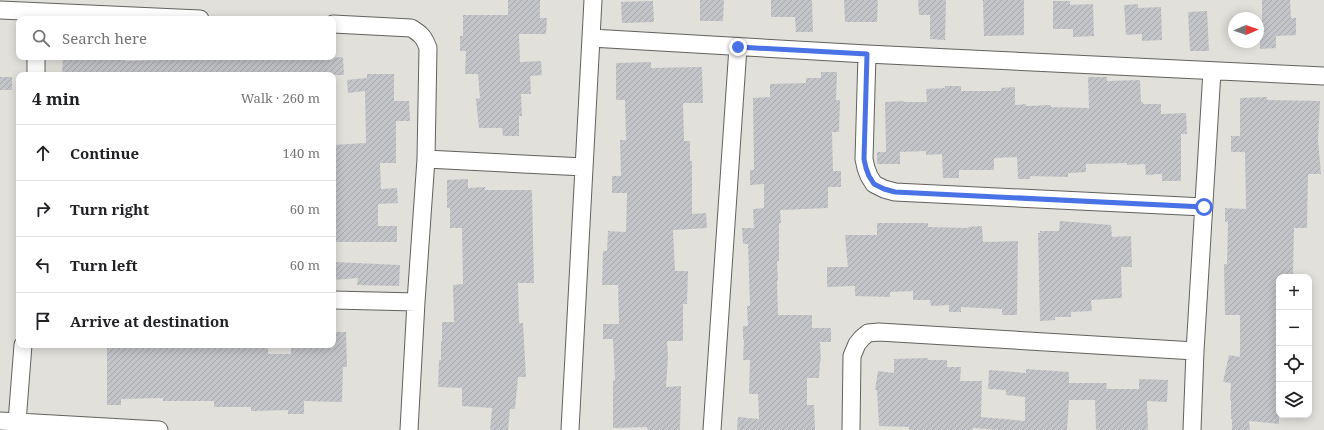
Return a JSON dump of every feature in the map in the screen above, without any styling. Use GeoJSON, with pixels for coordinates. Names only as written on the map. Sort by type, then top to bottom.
{"type":"FeatureCollection","features":[{"type":"Feature","properties":{"kind":"street"},"geometry":{"type":"LineString","coordinates":[[570,430],[593,0]]}},
{"type":"Feature","properties":{"kind":"street"},"geometry":{"type":"LineString","coordinates":[[0,10],[37,16]]}},
{"type":"Feature","properties":{"kind":"street"},"geometry":{"type":"LineString","coordinates":[[336,24],[411,28],[424,38],[428,48],[426,159],[409,430]]}},
{"type":"Feature","properties":{"kind":"street"},"geometry":{"type":"LineString","coordinates":[[591,38],[867,54],[1324,76]]}},
{"type":"Feature","properties":{"kind":"street"},"geometry":{"type":"LineString","coordinates":[[712,430],[738,47]]}},
{"type":"Feature","properties":{"kind":"street"},"geometry":{"type":"LineString","coordinates":[[867,54],[864,159],[869,176],[874,184],[884,189],[895,192],[1204,207]]}},
{"type":"Feature","properties":{"kind":"street"},"geometry":{"type":"LineString","coordinates":[[36,60],[36,72]]}},
{"type":"Feature","properties":{"kind":"street"},"geometry":{"type":"LineString","coordinates":[[1192,430],[1195,351],[1212,70]]}},
{"type":"Feature","properties":{"kind":"street"},"geometry":{"type":"LineString","coordinates":[[426,159],[584,167]]}},
{"type":"Feature","properties":{"kind":"street"},"geometry":{"type":"LineString","coordinates":[[336,300],[416,302]]}},
{"type":"Feature","properties":{"kind":"street"},"geometry":{"type":"LineString","coordinates":[[851,430],[852,356],[857,344],[868,334],[879,332],[1195,351]]}},
{"type":"Feature","properties":{"kind":"street"},"geometry":{"type":"LineString","coordinates":[[17,422],[23,348]]}},
{"type":"Feature","properties":{"kind":"street"},"geometry":{"type":"LineString","coordinates":[[0,421],[159,430]]}},
{"type":"Feature","properties":{"kind":"building"},"geometry":{"type":"Polygon","coordinates":[[[508,0],[540,0],[540,18],[547,18],[546,34],[519,34],[520,62],[541,61],[542,75],[530,76],[531,94],[521,94],[522,116],[519,116],[519,136],[503,136],[502,128],[479,128],[476,99],[480,98],[478,74],[465,74],[466,51],[460,51],[460,36],[463,36],[463,15],[508,15],[508,0]]]}},
{"type":"Feature","properties":{"kind":"building"},"geometry":{"type":"Polygon","coordinates":[[[700,0],[724,0],[723,21],[700,21],[700,0]]]}},
{"type":"Feature","properties":{"kind":"building"},"geometry":{"type":"Polygon","coordinates":[[[771,0],[812,0],[813,32],[796,32],[795,17],[771,17],[771,0]]]}},
{"type":"Feature","properties":{"kind":"building"},"geometry":{"type":"Polygon","coordinates":[[[844,0],[878,0],[877,22],[845,22],[844,0]]]}},
{"type":"Feature","properties":{"kind":"building"},"geometry":{"type":"Polygon","coordinates":[[[918,0],[946,0],[945,40],[930,39],[930,15],[919,15],[918,0]]]}},
{"type":"Feature","properties":{"kind":"building"},"geometry":{"type":"Polygon","coordinates":[[[983,0],[1024,0],[1024,35],[984,36],[983,0]]]}},
{"type":"Feature","properties":{"kind":"building"},"geometry":{"type":"Polygon","coordinates":[[[1262,0],[1290,0],[1291,18],[1296,18],[1296,35],[1276,36],[1276,48],[1260,49],[1264,48],[1264,12],[1262,12],[1262,0]]]}},
{"type":"Feature","properties":{"kind":"building"},"geometry":{"type":"Polygon","coordinates":[[[653,1],[654,22],[622,23],[621,2],[653,1]]]}},
{"type":"Feature","properties":{"kind":"building"},"geometry":{"type":"Polygon","coordinates":[[[1053,1],[1070,1],[1070,5],[1093,4],[1094,36],[1073,37],[1073,29],[1053,29],[1053,1]]]}},
{"type":"Feature","properties":{"kind":"building"},"geometry":{"type":"Polygon","coordinates":[[[1138,4],[1138,8],[1161,7],[1162,40],[1142,41],[1142,34],[1126,35],[1124,5],[1138,4]]]}},
{"type":"Feature","properties":{"kind":"building"},"geometry":{"type":"Polygon","coordinates":[[[1207,11],[1209,51],[1190,51],[1188,12],[1207,11]]]}},
{"type":"Feature","properties":{"kind":"building"},"geometry":{"type":"Polygon","coordinates":[[[336,57],[343,57],[344,75],[336,75],[336,72],[62,72],[63,60],[336,60],[336,57]]]}},
{"type":"Feature","properties":{"kind":"building"},"geometry":{"type":"Polygon","coordinates":[[[651,62],[651,68],[702,67],[703,103],[683,103],[684,141],[690,141],[690,161],[692,161],[692,214],[706,213],[707,228],[673,230],[675,271],[688,271],[687,304],[683,304],[683,341],[667,341],[668,357],[666,387],[681,386],[680,430],[648,430],[647,427],[613,428],[613,380],[615,381],[613,339],[603,339],[603,324],[619,324],[618,285],[602,285],[603,251],[607,251],[608,231],[626,232],[627,193],[612,193],[612,176],[621,176],[620,140],[626,140],[625,100],[616,100],[616,63],[651,62]]]}},
{"type":"Feature","properties":{"kind":"building"},"geometry":{"type":"Polygon","coordinates":[[[821,72],[837,72],[836,100],[840,100],[839,132],[832,132],[833,171],[841,171],[841,187],[828,187],[828,208],[780,210],[781,223],[779,223],[779,261],[777,261],[778,315],[812,315],[812,328],[831,328],[831,342],[820,342],[821,361],[819,378],[807,378],[807,405],[814,405],[815,430],[737,430],[738,417],[759,419],[758,394],[749,394],[750,360],[743,360],[743,326],[748,326],[747,306],[750,306],[748,244],[743,244],[742,228],[754,228],[753,209],[764,208],[764,184],[750,185],[750,170],[754,170],[753,98],[770,97],[770,84],[806,83],[806,78],[821,78],[821,72]]]}},
{"type":"Feature","properties":{"kind":"building"},"geometry":{"type":"Polygon","coordinates":[[[367,74],[394,74],[394,101],[409,101],[410,121],[396,121],[396,163],[380,163],[381,189],[397,188],[398,203],[378,204],[378,226],[397,226],[397,242],[336,242],[336,145],[366,143],[365,91],[348,93],[347,80],[367,78],[367,74]]]}},
{"type":"Feature","properties":{"kind":"building"},"geometry":{"type":"Polygon","coordinates":[[[0,77],[12,77],[12,90],[0,90],[0,77]]]}},
{"type":"Feature","properties":{"kind":"building"},"geometry":{"type":"Polygon","coordinates":[[[1088,77],[1107,77],[1107,81],[1140,80],[1141,102],[1143,102],[1143,104],[1161,104],[1161,114],[1186,113],[1187,134],[1181,134],[1181,181],[1162,181],[1162,174],[1146,175],[1145,164],[1127,165],[1127,163],[1086,164],[1086,172],[1068,173],[1068,177],[1030,176],[1030,179],[1018,179],[1017,157],[994,158],[994,170],[959,170],[959,178],[943,178],[942,154],[926,155],[926,151],[900,152],[900,164],[877,164],[877,152],[886,152],[885,102],[927,102],[926,89],[945,88],[945,86],[961,86],[961,91],[1001,91],[1001,88],[1015,87],[1015,105],[1051,105],[1051,107],[1089,108],[1088,77]]]}},
{"type":"Feature","properties":{"kind":"building"},"geometry":{"type":"Polygon","coordinates":[[[1267,97],[1267,100],[1320,101],[1318,140],[1321,174],[1308,174],[1307,228],[1294,228],[1293,274],[1276,274],[1276,418],[1279,418],[1279,424],[1249,421],[1250,430],[1232,430],[1230,400],[1231,383],[1223,382],[1229,355],[1240,357],[1240,315],[1225,315],[1224,264],[1227,264],[1228,222],[1225,222],[1225,208],[1246,209],[1245,152],[1231,152],[1231,136],[1240,136],[1240,98],[1267,97]]]}},
{"type":"Feature","properties":{"kind":"building"},"geometry":{"type":"Polygon","coordinates":[[[468,179],[468,188],[485,187],[485,190],[532,190],[534,283],[518,283],[519,323],[523,323],[526,377],[518,377],[515,409],[510,409],[508,430],[490,430],[492,408],[462,406],[462,388],[438,387],[439,360],[441,360],[442,322],[454,322],[453,285],[463,284],[462,228],[450,228],[450,208],[447,208],[447,180],[468,179]]]}},
{"type":"Feature","properties":{"kind":"building"},"geometry":{"type":"Polygon","coordinates":[[[1060,221],[1111,225],[1112,237],[1131,236],[1132,267],[1121,267],[1122,298],[1091,300],[1092,311],[1071,312],[1071,317],[1055,317],[1055,320],[1040,321],[1038,233],[1040,233],[1040,231],[1059,231],[1060,221]]]}},
{"type":"Feature","properties":{"kind":"building"},"geometry":{"type":"Polygon","coordinates":[[[877,223],[928,223],[928,227],[968,228],[982,226],[983,242],[1018,241],[1017,315],[1002,315],[1002,309],[961,307],[961,312],[949,312],[949,305],[931,306],[930,300],[913,300],[913,291],[890,292],[890,297],[855,296],[855,286],[827,287],[827,267],[848,267],[845,235],[877,235],[877,223]]]}},
{"type":"Feature","properties":{"kind":"building"},"geometry":{"type":"Polygon","coordinates":[[[336,262],[400,265],[399,286],[357,285],[358,278],[336,280],[336,262]]]}},
{"type":"Feature","properties":{"kind":"building"},"geometry":{"type":"Polygon","coordinates":[[[336,332],[346,332],[347,367],[343,367],[342,402],[304,401],[304,414],[288,414],[288,410],[251,411],[251,407],[214,407],[214,401],[163,401],[163,398],[121,399],[121,405],[107,405],[107,348],[268,348],[268,354],[291,354],[291,348],[336,348],[336,332]]]}},
{"type":"Feature","properties":{"kind":"building"},"geometry":{"type":"Polygon","coordinates":[[[928,358],[928,360],[947,360],[947,367],[961,367],[960,381],[982,381],[981,417],[1025,421],[1025,397],[1006,395],[1006,390],[988,389],[989,370],[1026,373],[1026,369],[1069,372],[1069,383],[1107,383],[1106,389],[1139,389],[1139,379],[1168,380],[1167,402],[1147,401],[1148,430],[1096,430],[1095,400],[1069,400],[1067,430],[997,430],[973,428],[973,430],[909,430],[909,427],[879,426],[877,390],[875,390],[878,371],[894,373],[894,359],[928,358]]]}},
{"type":"Feature","properties":{"kind":"route"},"geometry":{"type":"LineString","coordinates":[[738,47],[867,54],[864,159],[869,176],[874,184],[884,189],[895,192],[1204,207]]}}]}
